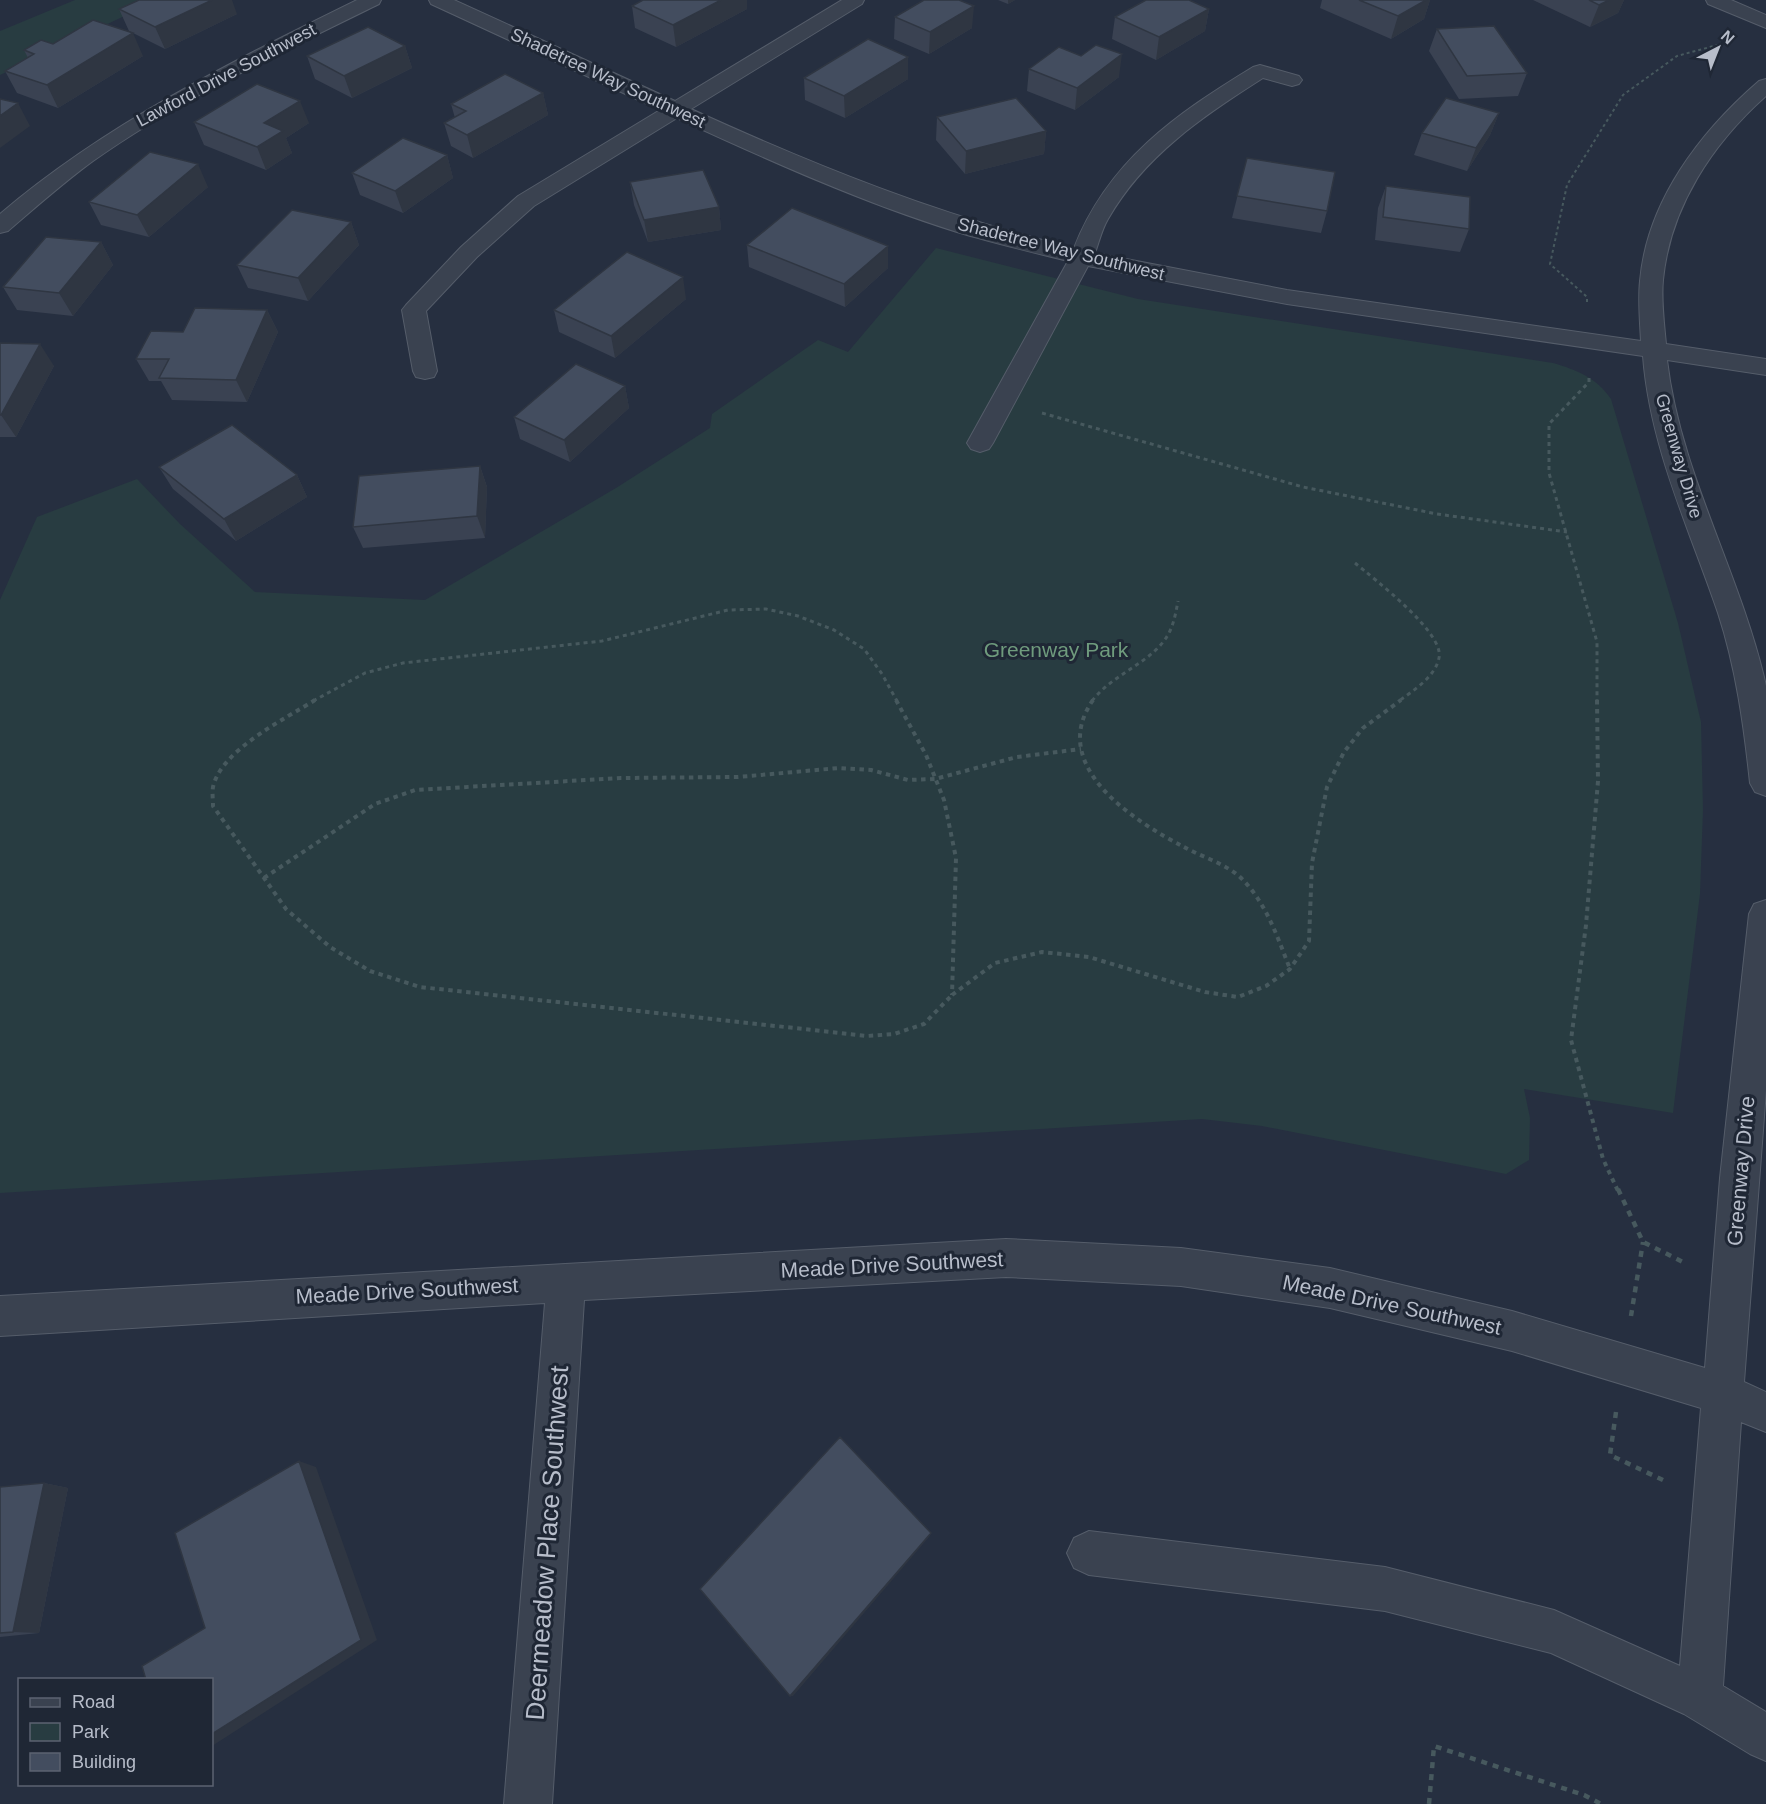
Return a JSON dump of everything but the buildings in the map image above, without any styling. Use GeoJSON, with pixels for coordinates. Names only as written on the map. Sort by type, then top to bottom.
{"type":"FeatureCollection","features":[{"type":"Feature","properties":{"kind":"street","name":"Lawford Drive Southwest"},"geometry":{"type":"LineString","coordinates":[[0,226],[26,202],[83,157],[142,118],[209,80],[372,0]]}},
{"type":"Feature","properties":{"kind":"street","name":"Shadetree Way Southwest"},"geometry":{"type":"LineString","coordinates":[[438,0],[786,160],[871,194],[1001,237],[1193,281],[1384,312],[1766,367]]}},
{"type":"Feature","properties":{"kind":"street"},"geometry":{"type":"LineString","coordinates":[[425,371],[414,310],[469,252],[526,201],[855,0]]}},
{"type":"Feature","properties":{"kind":"street"},"geometry":{"type":"LineString","coordinates":[[1715,0],[1766,22]]}},
{"type":"Feature","properties":{"kind":"street"},"geometry":{"type":"LineString","coordinates":[[980,442],[1083,256],[1096,220],[1127,175],[1165,136],[1202,107],[1260,71],[1292,80]]}},
{"type":"Feature","properties":{"kind":"street","name":"Greenway Drive"},"geometry":{"type":"LineString","coordinates":[[1766,86],[1744,104],[1707,146],[1677,193],[1657,248],[1651,278],[1653,349],[1664,418],[1687,493],[1736,627],[1758,712],[1766,783]]}},
{"type":"Feature","properties":{"kind":"street","name":"Greenway Drive"},"geometry":{"type":"LineString","coordinates":[[1700,1698],[1739,1178],[1766,914]]}},
{"type":"Feature","properties":{"kind":"street","name":"Meade Drive Southwest"},"geometry":{"type":"LineString","coordinates":[[0,1316],[1006,1258],[1181,1267],[1330,1288],[1512,1331],[1723,1394],[1766,1412]]}},
{"type":"Feature","properties":{"kind":"street","name":"Deermeadow Place Southwest"},"geometry":{"type":"LineString","coordinates":[[528,1804],[566,1282]]}},
{"type":"Feature","properties":{"kind":"street"},"geometry":{"type":"LineString","coordinates":[[1089,1553],[1385,1589],[1554,1632],[1700,1698],[1766,1738]]}},
{"type":"Feature","properties":{"kind":"path"},"geometry":{"type":"LineString","coordinates":[[1727,42],[1677,56],[1623,95],[1567,185],[1550,264],[1587,297],[1589,382],[1549,424],[1549,473],[1597,642],[1598,781],[1586,925],[1571,1040],[1603,1159],[1643,1242],[1731,1285]]}},
{"type":"Feature","properties":{"kind":"path"},"geometry":{"type":"LineString","coordinates":[[1040,412],[1304,487],[1437,514],[1567,532]]}},
{"type":"Feature","properties":{"kind":"path"},"geometry":{"type":"LineString","coordinates":[[952,995],[956,858],[944,800],[926,755],[882,674],[864,649],[834,630],[798,616],[766,609],[728,610],[602,641],[403,663],[365,673],[324,694],[243,748],[224,764],[213,787],[213,806],[286,909],[330,947],[370,971],[420,987],[867,1036],[894,1034],[924,1024],[952,995],[995,963],[1042,952],[1089,957],[1205,992],[1238,997],[1266,986],[1290,969],[1309,941],[1312,863],[1327,788],[1344,752],[1363,728],[1421,685],[1434,670],[1440,656],[1436,639],[1415,616],[1355,563]]}},
{"type":"Feature","properties":{"kind":"path"},"geometry":{"type":"LineString","coordinates":[[1178,601],[1173,624],[1165,639],[1143,660],[1114,676],[1095,695],[1085,718],[1081,749],[1092,775],[1120,807],[1181,846],[1217,861],[1238,875],[1263,904],[1290,969]]}},
{"type":"Feature","properties":{"kind":"path"},"geometry":{"type":"LineString","coordinates":[[264,879],[375,804],[415,790],[621,778],[738,777],[839,768],[872,770],[908,780],[935,779],[1017,757],[1081,749]]}},
{"type":"Feature","properties":{"kind":"path"},"geometry":{"type":"LineString","coordinates":[[1429,1804],[1434,1746],[1584,1795],[1601,1804]]}},
{"type":"Feature","properties":{"kind":"green space"},"geometry":{"type":"Polygon","coordinates":[[[75,0],[158,0],[0,75],[0,31],[75,0]]]}},
{"type":"Feature","properties":{"kind":"green space","name":"Greenway Park"},"geometry":{"type":"Polygon","coordinates":[[[936,248],[1138,299],[1553,363],[1593,380],[1611,399],[1678,623],[1701,722],[1703,810],[1700,894],[1673,1113],[1524,1089],[1530,1118],[1529,1160],[1506,1174],[1262,1126],[1202,1119],[0,1193],[0,600],[37,517],[137,479],[180,524],[255,592],[425,600],[616,488],[710,428],[712,414],[818,340],[848,352],[936,248]]]}}]}
